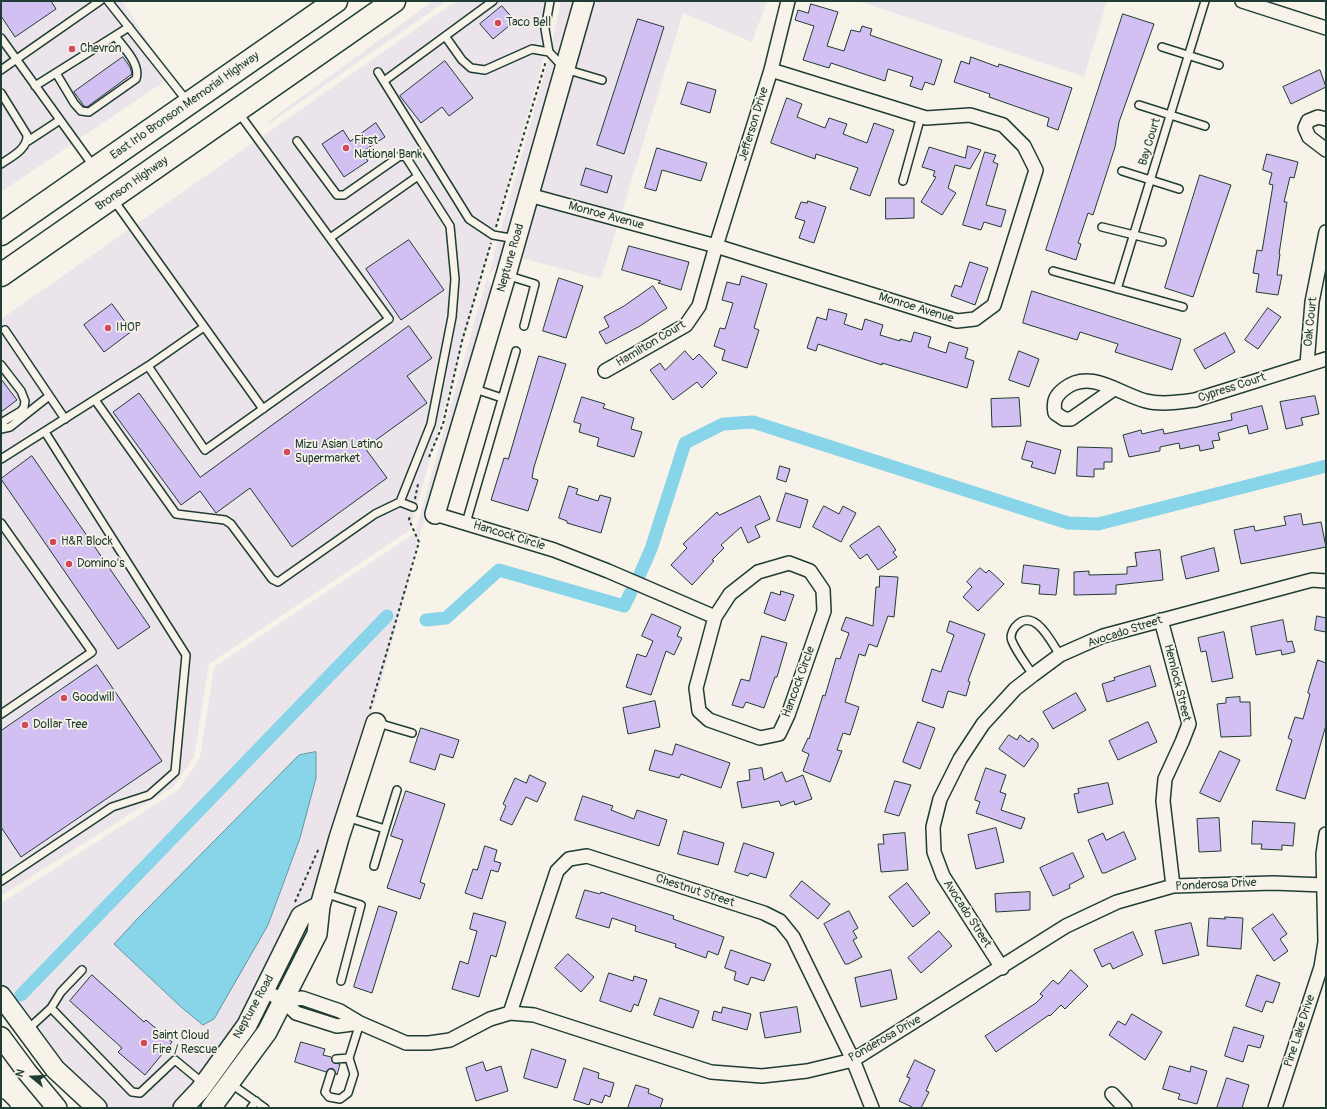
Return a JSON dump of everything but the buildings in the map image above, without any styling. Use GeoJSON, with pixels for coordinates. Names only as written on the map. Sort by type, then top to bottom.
{"type":"FeatureCollection","features":[{"type":"Feature","properties":{"kind":"highway","name":"East Irlo Bronson Memorial Highway"},"geometry":{"type":"LineString","coordinates":[[1,234],[336,1]]}},
{"type":"Feature","properties":{"kind":"highway","name":"Bronson Highway"},"geometry":{"type":"LineString","coordinates":[[1,275],[394,1]]}},
{"type":"Feature","properties":{"kind":"highway"},"geometry":{"type":"LineString","coordinates":[[112,197],[113,182],[120,164],[180,121],[190,102]]}},
{"type":"Feature","properties":{"kind":"highway"},"geometry":{"type":"LineString","coordinates":[[62,232],[90,197],[95,168]]}},
{"type":"Feature","properties":{"kind":"main road","name":"Neptune Road"},"geometry":{"type":"LineString","coordinates":[[435,514],[506,275],[584,1]]}},
{"type":"Feature","properties":{"kind":"main road","name":"Neptune Road"},"geometry":{"type":"LineString","coordinates":[[211,1108],[267,1032],[317,934],[322,900],[346,817],[376,723]]}},
{"type":"Feature","properties":{"kind":"main road","name":"Neptune Road"},"geometry":{"type":"LineString","coordinates":[[182,1108],[204,1085],[247,1025],[265,992],[301,916],[322,900]]}},
{"type":"Feature","properties":{"kind":"main road"},"geometry":{"type":"LineString","coordinates":[[1,996],[55,1069],[97,1108]]}},
{"type":"Feature","properties":{"kind":"main road"},"geometry":{"type":"LineString","coordinates":[[1,1018],[9,1027],[18,1031],[23,1027]]}},
{"type":"Feature","properties":{"kind":"main road"},"geometry":{"type":"LineString","coordinates":[[3,1043],[57,1108]]}},
{"type":"Feature","properties":{"kind":"street","name":"Jefferson Drive"},"geometry":{"type":"LineString","coordinates":[[716,246],[771,70],[788,1]]}},
{"type":"Feature","properties":{"kind":"street"},"geometry":{"type":"LineString","coordinates":[[1242,1],[1326,28]]}},
{"type":"Feature","properties":{"kind":"street","name":"Monroe Avenue"},"geometry":{"type":"LineString","coordinates":[[529,195],[716,246],[957,321],[976,320],[994,305],[1036,170],[1024,146],[1002,125],[970,116],[926,118],[771,70]]}},
{"type":"Feature","properties":{"kind":"street"},"geometry":{"type":"LineString","coordinates":[[1326,119],[1318,117],[1308,121],[1305,128],[1309,137],[1326,150]]}},
{"type":"Feature","properties":{"kind":"street","name":"Oak Court"},"geometry":{"type":"LineString","coordinates":[[1307,364],[1312,302],[1326,232]]}},
{"type":"Feature","properties":{"kind":"street","name":"Hamilton Court"},"geometry":{"type":"LineString","coordinates":[[605,371],[686,325],[699,306],[716,246]]}},
{"type":"Feature","properties":{"kind":"street","name":"Cypress Court"},"geometry":{"type":"LineString","coordinates":[[1114,389],[1148,402],[1196,400],[1326,359]]}},
{"type":"Feature","properties":{"kind":"street","name":"Hancock Circle"},"geometry":{"type":"LineString","coordinates":[[435,514],[554,550],[608,571],[715,617]]}},
{"type":"Feature","properties":{"kind":"street","name":"Hancock Circle"},"geometry":{"type":"LineString","coordinates":[[789,564],[810,571],[823,590],[824,611],[788,715],[779,734],[760,738],[708,720],[699,711],[696,688],[715,617],[730,594],[758,572],[789,564]]}},
{"type":"Feature","properties":{"kind":"street","name":"Avocado Street"},"geometry":{"type":"LineString","coordinates":[[1002,968],[943,876],[934,852],[933,827],[940,799],[960,758],[983,724],[1015,689],[1060,655],[1103,636],[1312,580],[1326,581]]}},
{"type":"Feature","properties":{"kind":"street","name":"Hemlock Street"},"geometry":{"type":"LineString","coordinates":[[1161,620],[1189,724],[1165,779],[1163,801],[1173,886]]}},
{"type":"Feature","properties":{"kind":"street","name":"Pine Lake Drive"},"geometry":{"type":"LineString","coordinates":[[1275,1108],[1321,967],[1325,942],[1323,854],[1326,834]]}},
{"type":"Feature","properties":{"kind":"street","name":"Chestnut Street"},"geometry":{"type":"LineString","coordinates":[[510,1013],[557,871],[569,859],[587,856],[764,913],[780,921],[793,936],[853,1060],[872,1108]]}},
{"type":"Feature","properties":{"kind":"street","name":"Ponderosa Drive"},"geometry":{"type":"LineString","coordinates":[[284,1001],[302,998],[340,1011],[360,1023],[406,1043],[429,1043],[450,1040],[490,1019],[510,1013],[534,1015],[711,1072],[762,1076],[807,1071],[853,1060],[1002,968],[1066,926],[1117,902],[1173,886],[1273,883],[1324,885]]}},
{"type":"Feature","properties":{"kind":"street"},"geometry":{"type":"LineString","coordinates":[[265,992],[284,1001]]}},
{"type":"Feature","properties":{"kind":"street"},"geometry":{"type":"LineString","coordinates":[[1112,1094],[1125,1108]]}},
{"type":"Feature","properties":{"kind":"lane"},"geometry":{"type":"LineString","coordinates":[[1,70],[100,1]]}},
{"type":"Feature","properties":{"kind":"lane"},"geometry":{"type":"LineString","coordinates":[[108,1],[190,102]]}},
{"type":"Feature","properties":{"kind":"lane"},"geometry":{"type":"LineString","coordinates":[[384,81],[493,1]]}},
{"type":"Feature","properties":{"kind":"lane"},"geometry":{"type":"LineString","coordinates":[[550,1],[545,28],[549,52],[565,69],[602,80]]}},
{"type":"Feature","properties":{"kind":"lane","name":"Bay Court"},"geometry":{"type":"LineString","coordinates":[[1117,289],[1205,1]]}},
{"type":"Feature","properties":{"kind":"lane"},"geometry":{"type":"LineString","coordinates":[[35,86],[129,27]]}},
{"type":"Feature","properties":{"kind":"lane"},"geometry":{"type":"LineString","coordinates":[[56,73],[74,103],[81,111],[89,112],[136,79],[138,73],[133,61],[115,36]]}},
{"type":"Feature","properties":{"kind":"lane"},"geometry":{"type":"LineString","coordinates":[[445,36],[462,60],[471,68],[485,70],[532,49],[549,52]]}},
{"type":"Feature","properties":{"kind":"lane"},"geometry":{"type":"LineString","coordinates":[[1,38],[95,168]]}},
{"type":"Feature","properties":{"kind":"lane"},"geometry":{"type":"LineString","coordinates":[[1162,46],[1219,65]]}},
{"type":"Feature","properties":{"kind":"lane"},"geometry":{"type":"LineString","coordinates":[[378,72],[469,219],[493,235],[516,239]]}},
{"type":"Feature","properties":{"kind":"lane"},"geometry":{"type":"LineString","coordinates":[[1,93],[27,135],[28,141]]}},
{"type":"Feature","properties":{"kind":"lane"},"geometry":{"type":"LineString","coordinates":[[1139,105],[1205,126]]}},
{"type":"Feature","properties":{"kind":"lane"},"geometry":{"type":"LineString","coordinates":[[148,366],[205,450],[389,319],[237,110]]}},
{"type":"Feature","properties":{"kind":"lane"},"geometry":{"type":"LineString","coordinates":[[903,181],[922,116]]}},
{"type":"Feature","properties":{"kind":"lane"},"geometry":{"type":"LineString","coordinates":[[1,164],[25,146],[28,141],[60,120]]}},
{"type":"Feature","properties":{"kind":"lane"},"geometry":{"type":"LineString","coordinates":[[297,140],[337,195],[344,195],[400,156],[406,157],[450,226],[455,279],[452,317],[431,424],[400,502]]}},
{"type":"Feature","properties":{"kind":"lane"},"geometry":{"type":"LineString","coordinates":[[1122,172],[1179,189]]}},
{"type":"Feature","properties":{"kind":"lane"},"geometry":{"type":"LineString","coordinates":[[330,238],[418,176]]}},
{"type":"Feature","properties":{"kind":"lane"},"geometry":{"type":"LineString","coordinates":[[112,197],[263,409]]}},
{"type":"Feature","properties":{"kind":"lane"},"geometry":{"type":"LineString","coordinates":[[1102,227],[1162,242]]}},
{"type":"Feature","properties":{"kind":"lane"},"geometry":{"type":"LineString","coordinates":[[1053,271],[1183,307]]}},
{"type":"Feature","properties":{"kind":"lane"},"geometry":{"type":"LineString","coordinates":[[506,275],[535,284],[524,326]]}},
{"type":"Feature","properties":{"kind":"lane"},"geometry":{"type":"LineString","coordinates":[[2,456],[45,432],[148,366],[204,327]]}},
{"type":"Feature","properties":{"kind":"lane"},"geometry":{"type":"LineString","coordinates":[[5,330],[65,419]]}},
{"type":"Feature","properties":{"kind":"lane"},"geometry":{"type":"LineString","coordinates":[[466,523],[516,351]]}},
{"type":"Feature","properties":{"kind":"lane"},"geometry":{"type":"LineString","coordinates":[[1,365],[25,400],[24,407],[21,411],[1,423]]}},
{"type":"Feature","properties":{"kind":"lane"},"geometry":{"type":"LineString","coordinates":[[472,388],[502,398]]}},
{"type":"Feature","properties":{"kind":"lane"},"geometry":{"type":"LineString","coordinates":[[1,429],[10,426],[49,396]]}},
{"type":"Feature","properties":{"kind":"lane"},"geometry":{"type":"LineString","coordinates":[[95,400],[176,514],[225,520],[232,524],[272,579],[278,582],[375,514],[400,502],[413,503]]}},
{"type":"Feature","properties":{"kind":"lane"},"geometry":{"type":"LineString","coordinates":[[1,880],[112,808],[149,796],[175,772],[186,655],[45,432]]}},
{"type":"Feature","properties":{"kind":"lane"},"geometry":{"type":"LineString","coordinates":[[1,522],[92,652],[1,714]]}},
{"type":"Feature","properties":{"kind":"lane"},"geometry":{"type":"LineString","coordinates":[[1033,675],[1011,640],[1012,632],[1016,626],[1024,621],[1031,620],[1037,622],[1060,655]]}},
{"type":"Feature","properties":{"kind":"lane"},"geometry":{"type":"LineString","coordinates":[[376,723],[412,734]]}},
{"type":"Feature","properties":{"kind":"lane"},"geometry":{"type":"LineString","coordinates":[[374,866],[397,790]]}},
{"type":"Feature","properties":{"kind":"lane"},"geometry":{"type":"LineString","coordinates":[[346,817],[385,829]]}},
{"type":"Feature","properties":{"kind":"lane"},"geometry":{"type":"LineString","coordinates":[[322,900],[361,905],[341,981]]}},
{"type":"Feature","properties":{"kind":"lane"},"geometry":{"type":"LineString","coordinates":[[23,1027],[51,1008],[61,992],[82,970]]}},
{"type":"Feature","properties":{"kind":"lane"},"geometry":{"type":"LineString","coordinates":[[51,1008],[132,1092],[140,1093],[175,1060],[204,1085]]}},
{"type":"Feature","properties":{"kind":"lane"},"geometry":{"type":"LineString","coordinates":[[331,1073],[325,1092],[329,1097],[340,1099],[348,1093],[354,1074],[349,1058],[360,1023]]}},
{"type":"Feature","properties":{"kind":"lane"},"geometry":{"type":"LineString","coordinates":[[336,1058],[349,1058]]}},
{"type":"Feature","properties":{"kind":"lane"},"geometry":{"type":"LineString","coordinates":[[230,1083],[265,1108]]}},
{"type":"Feature","properties":{"kind":"lane"},"geometry":{"type":"LineString","coordinates":[[251,1108],[256,1101]]}},
{"type":"Feature","properties":{"kind":"lane"},"geometry":{"type":"LineString","coordinates":[[1,1103],[6,1108]]}},
{"type":"Feature","properties":{"kind":"path"},"geometry":{"type":"LineString","coordinates":[[496,225],[546,62]]}},
{"type":"Feature","properties":{"kind":"path"},"geometry":{"type":"LineString","coordinates":[[427,464],[443,424],[462,340],[492,241]]}},
{"type":"Feature","properties":{"kind":"path"},"geometry":{"type":"LineString","coordinates":[[413,503],[418,484]]}},
{"type":"Feature","properties":{"kind":"shaded area"},"geometry":{"type":"Polygon","coordinates":[[[1,1],[122,1],[171,77],[1,192],[1,1]]]}},
{"type":"Feature","properties":{"kind":"shaded area"},"geometry":{"type":"Polygon","coordinates":[[[433,1],[446,1],[269,124],[267,122],[433,1]]]}},
{"type":"Feature","properties":{"kind":"shaded area"},"geometry":{"type":"Polygon","coordinates":[[[456,1],[555,1],[542,64],[410,530],[209,664],[194,757],[174,786],[1,896],[1,319],[456,1]]]}},
{"type":"Feature","properties":{"kind":"shaded area"},"geometry":{"type":"Polygon","coordinates":[[[561,1],[577,1],[502,261],[488,276],[547,65],[561,1]]]}},
{"type":"Feature","properties":{"kind":"shaded area"},"geometry":{"type":"Polygon","coordinates":[[[592,1],[767,1],[752,42],[683,13],[601,279],[518,257],[592,1]]]}},
{"type":"Feature","properties":{"kind":"shaded area"},"geometry":{"type":"Polygon","coordinates":[[[858,1],[1107,1],[1084,77],[858,1]]]}},
{"type":"Feature","properties":{"kind":"shaded area"},"geometry":{"type":"Polygon","coordinates":[[[487,278],[494,290],[414,555],[408,584],[379,689],[315,899],[241,1022],[195,1086],[173,1108],[106,1108],[60,1066],[1,984],[1,903],[178,790],[200,758],[214,667],[415,533],[487,278]],[[315,752],[299,755],[114,944],[181,1007],[203,1025],[268,925],[300,838],[316,778],[315,752]]]}},
{"type":"Feature","properties":{"kind":"water"},"geometry":{"type":"Polygon","coordinates":[[[316,752],[316,778],[300,838],[268,925],[214,1019],[203,1025],[181,1007],[114,944],[299,755],[316,752]]]}},
{"type":"Feature","properties":{"kind":"waterway"},"geometry":{"type":"LineString","coordinates":[[640,574],[651,549],[685,443],[723,424],[753,422],[1068,523],[1098,524],[1326,466]]}},
{"type":"Feature","properties":{"kind":"waterway"},"geometry":{"type":"LineString","coordinates":[[426,620],[446,618],[499,570],[624,606],[631,592]]}},
{"type":"Feature","properties":{"kind":"waterway"},"geometry":{"type":"LineString","coordinates":[[21,995],[387,616]]}},
{"type":"Feature","properties":{"kind":"place","name":"Taco Bell"},"geometry":{"type":"Point","coordinates":[498,23]}},
{"type":"Feature","properties":{"kind":"place","name":"Chevron"},"geometry":{"type":"Point","coordinates":[72,49]}},
{"type":"Feature","properties":{"kind":"place","name":"First National Bank"},"geometry":{"type":"Point","coordinates":[346,148]}},
{"type":"Feature","properties":{"kind":"place","name":"IHOP"},"geometry":{"type":"Point","coordinates":[108,328]}},
{"type":"Feature","properties":{"kind":"place","name":"Mizu Asian Latino Supermarket"},"geometry":{"type":"Point","coordinates":[287,452]}},
{"type":"Feature","properties":{"kind":"place","name":"H&R Block"},"geometry":{"type":"Point","coordinates":[53,542]}},
{"type":"Feature","properties":{"kind":"place","name":"Domino's"},"geometry":{"type":"Point","coordinates":[69,564]}},
{"type":"Feature","properties":{"kind":"place","name":"Goodwill"},"geometry":{"type":"Point","coordinates":[64,698]}},
{"type":"Feature","properties":{"kind":"place","name":"Dollar Tree"},"geometry":{"type":"Point","coordinates":[25,725]}},
{"type":"Feature","properties":{"kind":"place","name":"Saint Cloud Fire / Rescue"},"geometry":{"type":"Point","coordinates":[144,1043]}}]}
